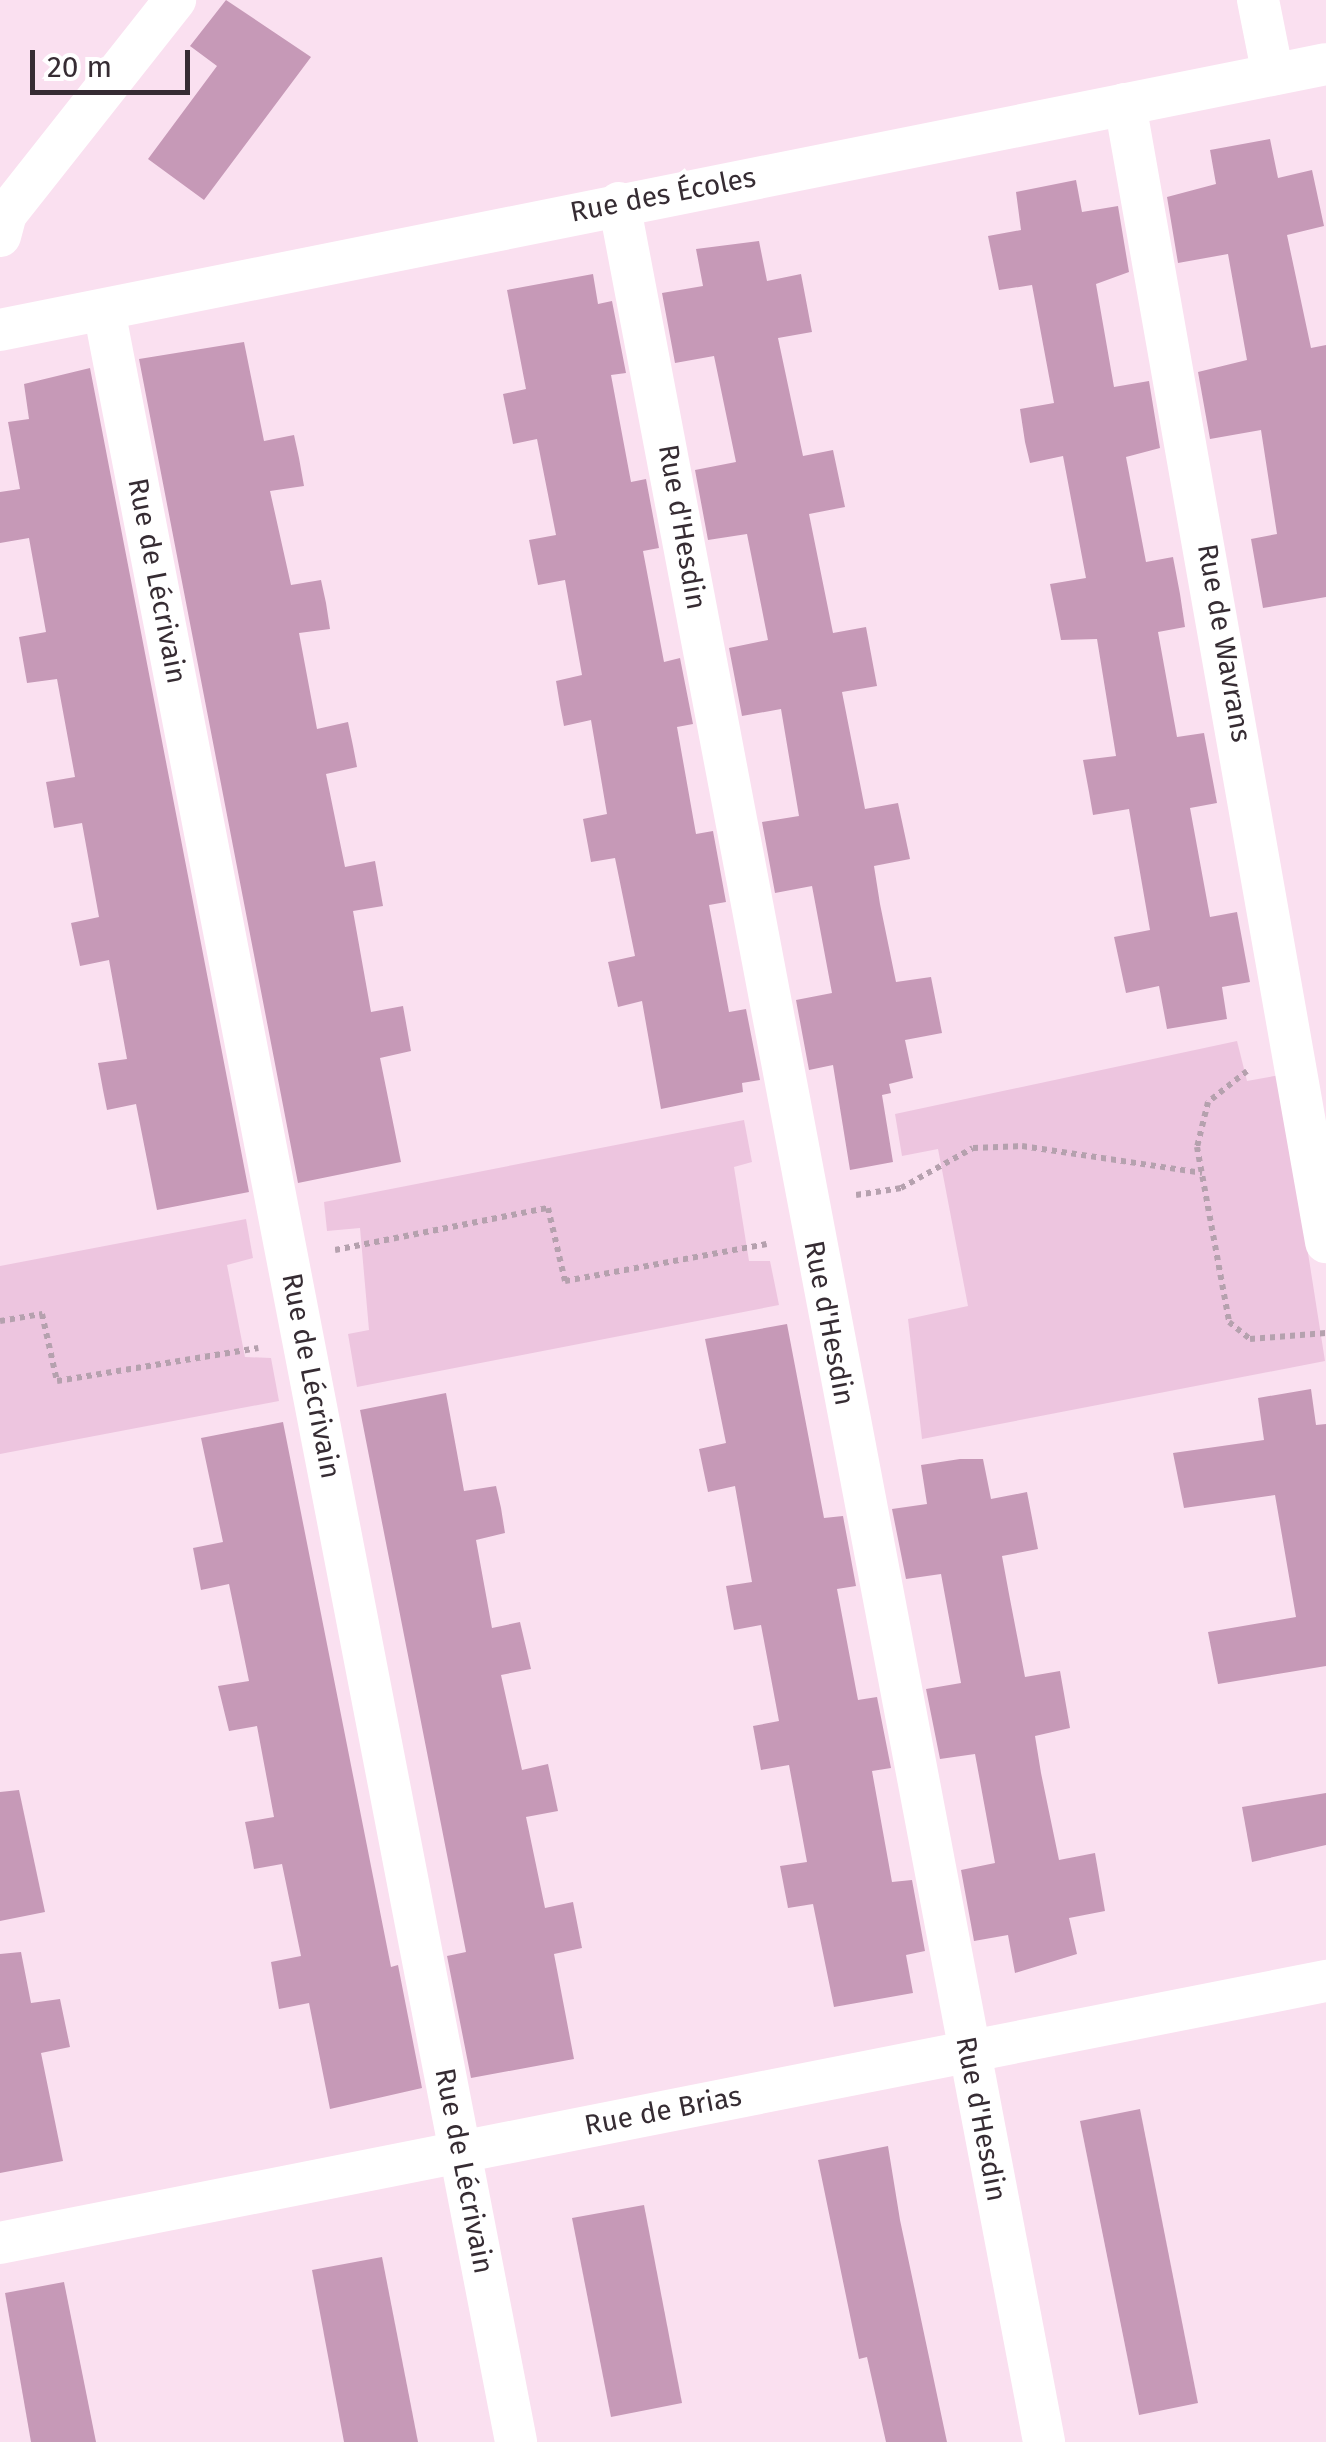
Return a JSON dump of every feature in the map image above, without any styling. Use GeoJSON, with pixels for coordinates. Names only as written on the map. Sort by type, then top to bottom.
{"type":"FeatureCollection","features":[{"type":"Feature","properties":{"kind":"street"},"geometry":{"type":"LineString","coordinates":[[0,236],[6,214],[175,0]]}},
{"type":"Feature","properties":{"kind":"street"},"geometry":{"type":"LineString","coordinates":[[1258,0],[1273,75]]}},
{"type":"Feature","properties":{"kind":"street","name":"Rue des Écoles"},"geometry":{"type":"LineString","coordinates":[[0,330],[1326,64]]}},
{"type":"Feature","properties":{"kind":"street","name":"Rue de Wavrans"},"geometry":{"type":"LineString","coordinates":[[1125,104],[1326,1242]]}},
{"type":"Feature","properties":{"kind":"street","name":"Rue d'Hesdin"},"geometry":{"type":"LineString","coordinates":[[619,204],[1044,2442]]}},
{"type":"Feature","properties":{"kind":"street","name":"Rue de Lécrivain"},"geometry":{"type":"LineString","coordinates":[[104,310],[516,2442]]}},
{"type":"Feature","properties":{"kind":"street","name":"Rue de Brias"},"geometry":{"type":"LineString","coordinates":[[0,2243],[1326,1981]]}},
{"type":"Feature","properties":{"kind":"path"},"geometry":{"type":"LineString","coordinates":[[1296,1064],[1239,1072],[1208,1102],[1197,1147],[1228,1322],[1250,1339],[1326,1333]]}},
{"type":"Feature","properties":{"kind":"path"},"geometry":{"type":"LineString","coordinates":[[288,1259],[548,1208],[564,1281],[809,1219],[901,1188],[973,1148],[1022,1146],[1202,1173]]}},
{"type":"Feature","properties":{"kind":"path"},"geometry":{"type":"LineString","coordinates":[[0,1322],[42,1314],[57,1381],[304,1341]]}},
{"type":"Feature","properties":{"kind":"shaded area"},"geometry":{"type":"Polygon","coordinates":[[[1237,1041],[1247,1081],[1280,1075],[1325,1361],[922,1439],[908,1319],[968,1306],[938,1149],[902,1156],[895,1114],[1237,1041]]]}},
{"type":"Feature","properties":{"kind":"shaded area"},"geometry":{"type":"Polygon","coordinates":[[[744,1120],[752,1162],[734,1167],[749,1261],[770,1261],[779,1305],[357,1387],[348,1334],[369,1330],[360,1228],[327,1231],[324,1202],[744,1120]]]}},
{"type":"Feature","properties":{"kind":"shaded area"},"geometry":{"type":"Polygon","coordinates":[[[246,1219],[253,1258],[227,1265],[245,1357],[271,1358],[279,1401],[0,1454],[0,1266],[246,1219]]]}},
{"type":"Feature","properties":{"kind":"building"},"geometry":{"type":"Polygon","coordinates":[[[226,0],[311,57],[204,200],[148,159],[217,66],[190,46],[226,0]]]}},
{"type":"Feature","properties":{"kind":"building"},"geometry":{"type":"Polygon","coordinates":[[[1270,139],[1278,178],[1312,170],[1324,226],[1287,235],[1311,348],[1326,345],[1326,597],[1263,608],[1251,539],[1277,534],[1261,430],[1210,439],[1198,372],[1247,360],[1228,254],[1178,263],[1167,197],[1216,184],[1210,150],[1270,139]]]}},
{"type":"Feature","properties":{"kind":"building"},"geometry":{"type":"Polygon","coordinates":[[[1076,180],[1082,212],[1118,206],[1129,272],[1096,284],[1114,387],[1149,381],[1160,448],[1126,457],[1146,562],[1173,557],[1180,594],[1185,627],[1158,632],[1177,737],[1204,733],[1217,803],[1190,808],[1210,917],[1237,912],[1250,982],[1222,987],[1227,1019],[1167,1029],[1159,986],[1126,993],[1114,937],[1150,930],[1129,809],[1093,815],[1083,760],[1116,756],[1097,639],[1061,640],[1050,584],[1086,578],[1063,456],[1030,463],[1025,442],[1020,409],[1054,403],[1032,285],[999,290],[988,236],[1021,230],[1016,192],[1076,180]]]}},
{"type":"Feature","properties":{"kind":"building"},"geometry":{"type":"Polygon","coordinates":[[[759,241],[767,281],[801,274],[812,332],[778,338],[803,456],[833,450],[845,507],[809,514],[833,633],[866,627],[877,686],[842,692],[865,809],[898,803],[910,859],[874,866],[880,904],[896,982],[931,977],[942,1033],[905,1040],[913,1078],[889,1084],[891,1093],[882,1095],[893,1162],[850,1170],[833,1065],[809,1070],[796,1000],[832,993],[812,886],[775,893],[762,822],[799,816],[781,709],[742,716],[729,648],[768,640],[747,534],[708,540],[695,470],[736,462],[714,356],[675,363],[662,293],[703,286],[696,249],[759,241]]]}},
{"type":"Feature","properties":{"kind":"building"},"geometry":{"type":"Polygon","coordinates":[[[593,274],[598,304],[612,301],[626,373],[611,375],[631,482],[646,479],[659,548],[643,551],[664,662],[680,658],[693,724],[677,727],[696,834],[713,831],[726,902],[709,905],[729,1012],[746,1009],[760,1080],[742,1083],[743,1092],[661,1109],[642,1001],[618,1007],[608,962],[635,956],[615,858],[591,862],[583,819],[607,814],[591,720],[564,726],[560,705],[556,681],[582,675],[565,580],[538,585],[529,540],[556,535],[537,439],[513,444],[503,394],[526,389],[507,290],[593,274]]]}},
{"type":"Feature","properties":{"kind":"building"},"geometry":{"type":"Polygon","coordinates":[[[244,342],[264,441],[294,435],[299,458],[304,486],[270,491],[291,585],[321,580],[326,603],[330,629],[299,633],[317,729],[348,722],[353,746],[357,767],[326,774],[345,867],[375,861],[383,906],[353,911],[371,1012],[403,1006],[411,1051],[380,1058],[401,1162],[298,1183],[139,359],[244,342]]]}},
{"type":"Feature","properties":{"kind":"building"},"geometry":{"type":"Polygon","coordinates":[[[90,368],[249,1192],[157,1210],[136,1104],[107,1110],[103,1090],[98,1063],[127,1059],[109,960],[80,966],[71,923],[99,917],[82,823],[54,828],[46,782],[75,777],[57,679],[27,683],[19,637],[46,632],[29,538],[0,543],[0,492],[20,489],[8,422],[29,419],[24,384],[90,368]]]}},
{"type":"Feature","properties":{"kind":"building"},"geometry":{"type":"Polygon","coordinates":[[[787,1324],[824,1518],[843,1516],[856,1586],[837,1589],[858,1700],[877,1697],[891,1768],[872,1771],[892,1882],[912,1880],[925,1951],[906,1955],[913,1993],[834,2007],[813,1904],[788,1908],[780,1866],[807,1862],[789,1765],[761,1770],[753,1726],[779,1721],[761,1625],[734,1630],[730,1609],[726,1586],[752,1582],[735,1486],[708,1492],[699,1449],[726,1443],[705,1339],[787,1324]]]}},
{"type":"Feature","properties":{"kind":"building"},"geometry":{"type":"Polygon","coordinates":[[[1311,1389],[1316,1425],[1326,1424],[1326,1666],[1218,1684],[1208,1632],[1296,1617],[1275,1495],[1184,1508],[1173,1453],[1264,1440],[1258,1398],[1311,1389]]]}},
{"type":"Feature","properties":{"kind":"building"},"geometry":{"type":"Polygon","coordinates":[[[446,1393],[464,1491],[496,1486],[505,1533],[476,1540],[492,1628],[520,1622],[531,1669],[501,1675],[522,1770],[548,1764],[558,1811],[526,1817],[545,1908],[573,1902],[582,1948],[554,1954],[574,2059],[471,2078],[447,1956],[466,1952],[360,1410],[446,1393]]]}},
{"type":"Feature","properties":{"kind":"building"},"geometry":{"type":"Polygon","coordinates":[[[283,1422],[391,1967],[398,1965],[422,2088],[330,2109],[309,2003],[279,2009],[271,1962],[301,1956],[282,1864],[254,1869],[245,1822],[274,1817],[257,1726],[229,1731],[218,1686],[249,1681],[229,1584],[201,1590],[193,1548],[223,1542],[201,1438],[283,1422]]]}},
{"type":"Feature","properties":{"kind":"building"},"geometry":{"type":"Polygon","coordinates":[[[983,1459],[991,1499],[1027,1492],[1038,1549],[1002,1556],[1025,1677],[1060,1671],[1070,1728],[1035,1736],[1041,1773],[1059,1860],[1095,1853],[1105,1911],[1069,1918],[1077,1954],[1015,1973],[1008,1935],[974,1941],[961,1870],[995,1863],[975,1754],[940,1759],[926,1689],[961,1683],[941,1574],[906,1579],[892,1509],[927,1504],[921,1465],[983,1459]]]}},
{"type":"Feature","properties":{"kind":"building"},"geometry":{"type":"Polygon","coordinates":[[[19,1790],[45,1912],[0,1921],[0,1792],[19,1790]]]}},
{"type":"Feature","properties":{"kind":"building"},"geometry":{"type":"Polygon","coordinates":[[[1326,1793],[1326,1845],[1252,1862],[1242,1807],[1326,1793]]]}},
{"type":"Feature","properties":{"kind":"building"},"geometry":{"type":"Polygon","coordinates":[[[21,1952],[31,2003],[60,1999],[70,2047],[41,2053],[63,2161],[0,2173],[0,1954],[21,1952]]]}},
{"type":"Feature","properties":{"kind":"building"},"geometry":{"type":"Polygon","coordinates":[[[1140,2109],[1198,2403],[1139,2415],[1080,2121],[1140,2109]]]}},
{"type":"Feature","properties":{"kind":"building"},"geometry":{"type":"Polygon","coordinates":[[[888,2146],[947,2442],[886,2442],[867,2357],[859,2359],[818,2160],[888,2146]]]}},
{"type":"Feature","properties":{"kind":"building"},"geometry":{"type":"Polygon","coordinates":[[[644,2205],[682,2403],[611,2417],[572,2218],[644,2205]]]}},
{"type":"Feature","properties":{"kind":"building"},"geometry":{"type":"Polygon","coordinates":[[[382,2257],[418,2442],[344,2442],[312,2270],[382,2257]]]}},
{"type":"Feature","properties":{"kind":"building"},"geometry":{"type":"Polygon","coordinates":[[[64,2282],[96,2442],[31,2442],[5,2293],[64,2282]]]}}]}
